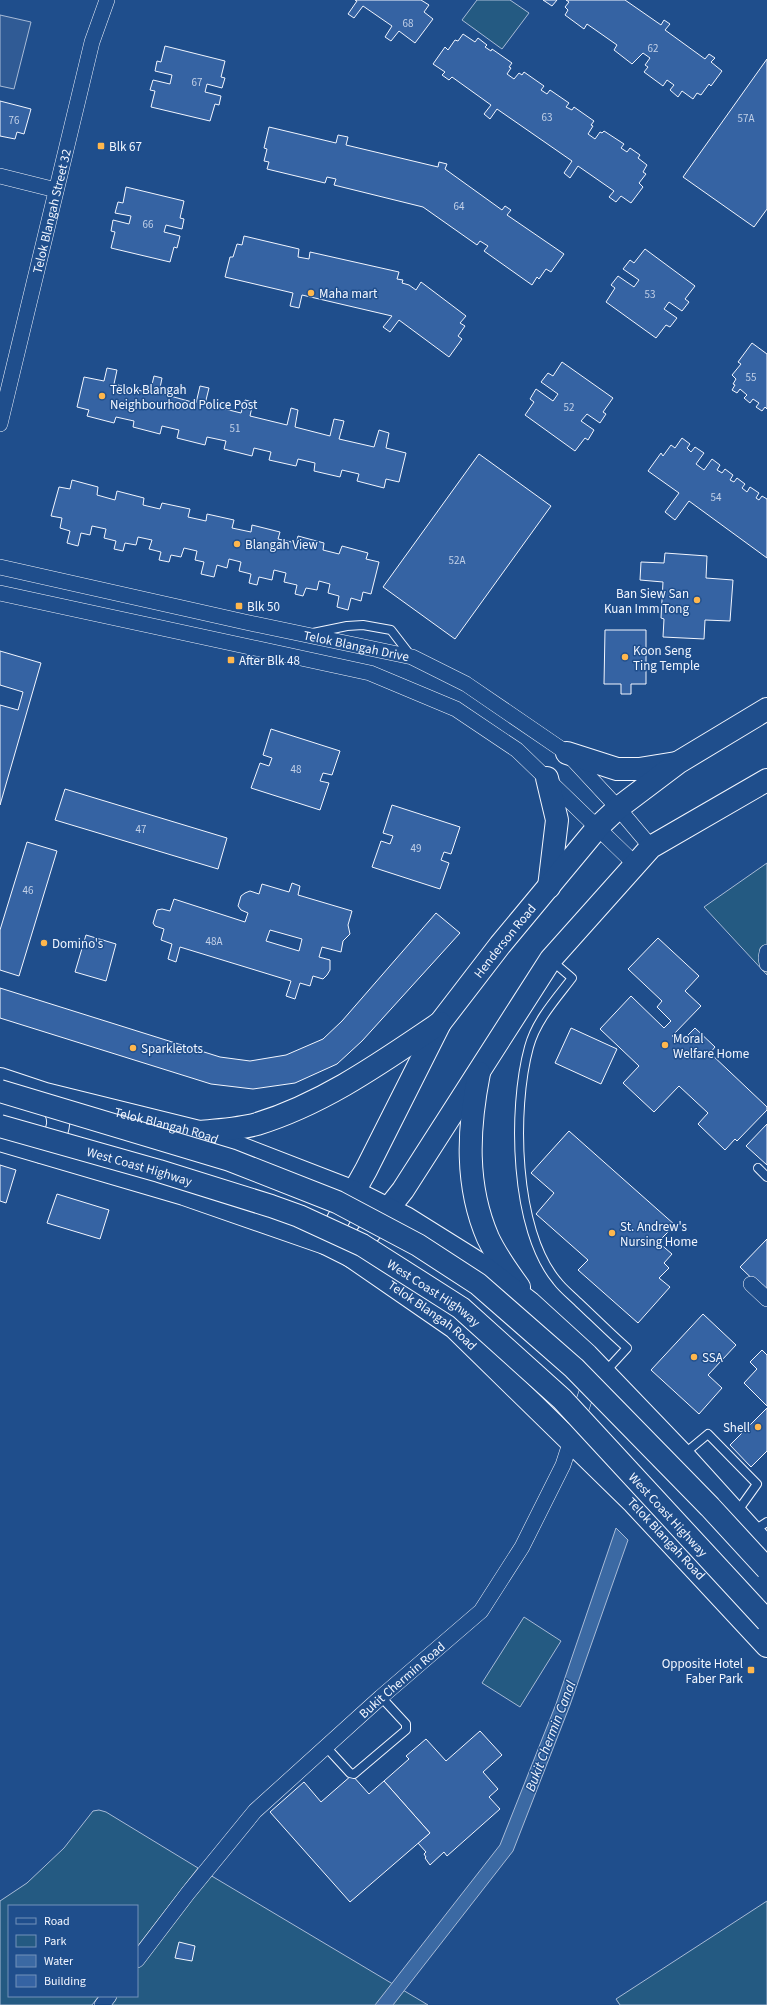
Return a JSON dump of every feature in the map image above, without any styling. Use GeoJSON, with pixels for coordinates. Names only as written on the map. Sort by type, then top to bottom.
{"type":"FeatureCollection","features":[{"type":"Feature","properties":{"kind":"main road","name":"Henderson Road"},"geometry":{"type":"LineString","coordinates":[[325,1243],[354,1192],[440,1023],[500,945],[598,827],[618,808],[679,762],[767,709]]}},
{"type":"Feature","properties":{"kind":"main road"},"geometry":{"type":"LineString","coordinates":[[567,753],[617,769],[639,769],[679,762]]}},
{"type":"Feature","properties":{"kind":"main road"},"geometry":{"type":"LineString","coordinates":[[547,778],[557,820],[549,887]]}},
{"type":"Feature","properties":{"kind":"main road"},"geometry":{"type":"LineString","coordinates":[[350,1256],[403,1190],[551,959],[651,847],[767,780]]}},
{"type":"Feature","properties":{"kind":"main road"},"geometry":{"type":"LineString","coordinates":[[199,1132],[256,1124],[312,1103],[369,1070],[440,1023]]}},
{"type":"Feature","properties":{"kind":"main road"},"geometry":{"type":"LineString","coordinates":[[479,1073],[471,1125],[470,1159],[474,1191],[489,1239],[530,1303]]}},
{"type":"Feature","properties":{"kind":"main road","name":"Telok Blangah Road"},"geometry":{"type":"LineString","coordinates":[[0,1079],[45,1094],[199,1132],[354,1192],[388,1209],[478,1263],[530,1303],[605,1372],[736,1513],[759,1526],[767,1548]]}},
{"type":"Feature","properties":{"kind":"main road"},"geometry":{"type":"LineString","coordinates":[[0,1091],[230,1160],[337,1202],[418,1245],[478,1284],[574,1368],[710,1507],[767,1569]]}},
{"type":"Feature","properties":{"kind":"main road"},"geometry":{"type":"LineString","coordinates":[[42,1152],[54,1140],[58,1124],[55,1107],[45,1094]]}},
{"type":"Feature","properties":{"kind":"main road","name":"West Coast Highway"},"geometry":{"type":"LineString","coordinates":[[0,1126],[159,1171],[271,1206],[320,1225],[362,1245],[409,1274],[461,1308],[562,1399],[767,1621]]}},
{"type":"Feature","properties":{"kind":"main road","name":"Telok Blangah Road"},"geometry":{"type":"LineString","coordinates":[[0,1140],[184,1194],[325,1243],[350,1256],[454,1327],[571,1440],[655,1525],[767,1646]]}},
{"type":"Feature","properties":{"kind":"street","name":"Telok Blangah Street 32"},"geometry":{"type":"LineString","coordinates":[[0,424],[92,42],[107,0]]}},
{"type":"Feature","properties":{"kind":"street"},"geometry":{"type":"LineString","coordinates":[[0,176],[56,190]]}},
{"type":"Feature","properties":{"kind":"street","name":"Telok Blangah Drive"},"geometry":{"type":"LineString","coordinates":[[0,567],[304,635],[412,657],[466,684],[567,753],[618,808],[651,847]]}},
{"type":"Feature","properties":{"kind":"street","name":"Telok Blangah Drive"},"geometry":{"type":"LineString","coordinates":[[0,593],[370,673],[456,709],[518,750],[635,864]]}},
{"type":"Feature","properties":{"kind":"street"},"geometry":{"type":"LineString","coordinates":[[767,952],[767,964]]}},
{"type":"Feature","properties":{"kind":"street"},"geometry":{"type":"LineString","coordinates":[[751,1284],[767,1299]]}},
{"type":"Feature","properties":{"kind":"street","name":"Bukit Chermin Road"},"geometry":{"type":"LineString","coordinates":[[138,1959],[188,1893],[255,1811],[327,1748],[382,1697],[481,1611],[522,1547],[562,1465],[588,1388],[590,1372],[587,1355]]}},
{"type":"Feature","properties":{"kind":"street"},"geometry":{"type":"LineString","coordinates":[[102,2005],[108,1997]]}},
{"type":"Feature","properties":{"kind":"lane"},"geometry":{"type":"LineString","coordinates":[[304,635],[347,626],[369,625],[391,630],[412,657]]}},
{"type":"Feature","properties":{"kind":"lane"},"geometry":{"type":"LineString","coordinates":[[551,959],[572,978],[542,1016],[529,1046],[522,1079],[520,1165],[527,1215],[537,1249],[556,1281],[626,1348],[605,1372]]}},
{"type":"Feature","properties":{"kind":"lane"},"geometry":{"type":"LineString","coordinates":[[758,1168],[767,1177]]}},
{"type":"Feature","properties":{"kind":"lane"},"geometry":{"type":"LineString","coordinates":[[683,1455],[708,1434],[757,1484],[736,1513]]}},
{"type":"Feature","properties":{"kind":"lane"},"geometry":{"type":"LineString","coordinates":[[327,1748],[350,1773],[354,1774],[406,1730],[406,1724],[382,1697]]}},
{"type":"Feature","properties":{"kind":"green space"},"geometry":{"type":"Polygon","coordinates":[[[477,0],[510,0],[529,13],[502,49],[462,20],[477,0]]]}},
{"type":"Feature","properties":{"kind":"green space"},"geometry":{"type":"Polygon","coordinates":[[[767,863],[767,975],[704,907],[767,863]]]}},
{"type":"Feature","properties":{"kind":"green space"},"geometry":{"type":"Polygon","coordinates":[[[524,1617],[561,1641],[520,1707],[482,1683],[524,1617]]]}},
{"type":"Feature","properties":{"kind":"green space"},"geometry":{"type":"Polygon","coordinates":[[[99,1810],[106,1812],[198,1868],[138,1946],[138,1905],[8,1905],[8,1997],[98,1997],[92,2005],[0,2005],[0,1901],[27,1883],[64,1848],[93,1811],[99,1810]]]}},
{"type":"Feature","properties":{"kind":"green space"},"geometry":{"type":"Polygon","coordinates":[[[210,1875],[428,2005],[107,2005],[113,1997],[138,1997],[138,1966],[210,1875]]]}},
{"type":"Feature","properties":{"kind":"green space"},"geometry":{"type":"Polygon","coordinates":[[[767,1901],[767,2005],[620,2005],[616,1999],[767,1901]]]}},
{"type":"Feature","properties":{"kind":"shaded area"},"geometry":{"type":"Polygon","coordinates":[[[0,15],[31,22],[14,89],[0,86],[0,15]]]}},
{"type":"Feature","properties":{"kind":"water","name":"Bukit Chermin Canal"},"geometry":{"type":"Polygon","coordinates":[[[616,1528],[628,1540],[570,1705],[513,1851],[393,2005],[375,2005],[500,1845],[556,1704],[616,1528]]]}},
{"type":"Feature","properties":{"kind":"building"},"geometry":{"type":"Polygon","coordinates":[[[355,0],[421,0],[429,5],[424,12],[433,19],[415,43],[399,31],[391,41],[385,37],[392,26],[363,6],[354,18],[348,14],[357,1],[355,0]]]}},
{"type":"Feature","properties":{"kind":"building"},"geometry":{"type":"Polygon","coordinates":[[[543,0],[557,0],[552,6],[543,0]]]}},
{"type":"Feature","properties":{"kind":"building"},"geometry":{"type":"Polygon","coordinates":[[[566,0],[625,0],[661,25],[664,20],[670,24],[665,30],[705,59],[709,54],[715,58],[711,62],[722,71],[711,86],[709,84],[701,95],[697,93],[693,99],[682,91],[678,97],[670,90],[674,85],[667,80],[663,86],[644,72],[648,67],[645,65],[650,58],[643,53],[632,64],[614,50],[617,45],[587,24],[584,29],[565,15],[568,10],[565,7],[569,2],[566,0]]]}},
{"type":"Feature","properties":{"kind":"building"},"geometry":{"type":"Polygon","coordinates":[[[463,34],[475,42],[478,38],[487,45],[485,47],[491,51],[492,49],[512,63],[507,74],[514,79],[519,73],[522,75],[524,72],[544,86],[541,90],[547,94],[550,90],[569,103],[566,107],[572,110],[574,107],[594,121],[588,134],[595,139],[600,132],[602,133],[604,131],[624,144],[621,148],[627,152],[630,148],[640,155],[638,158],[647,165],[643,172],[646,174],[639,183],[643,187],[631,203],[621,196],[616,202],[609,197],[614,191],[578,166],[570,178],[564,173],[572,161],[497,109],[490,119],[484,114],[491,105],[452,77],[449,80],[442,75],[445,72],[433,64],[445,47],[448,50],[455,40],[458,41],[463,34]]]}},
{"type":"Feature","properties":{"kind":"building"},"geometry":{"type":"Polygon","coordinates":[[[165,46],[225,61],[221,77],[225,78],[222,88],[207,84],[205,92],[221,96],[219,105],[215,104],[210,121],[151,107],[155,91],[150,90],[153,80],[170,84],[172,75],[155,71],[157,61],[161,62],[165,46]]]}},
{"type":"Feature","properties":{"kind":"building"},"geometry":{"type":"Polygon","coordinates":[[[767,59],[767,209],[754,227],[683,177],[767,59]]]}},
{"type":"Feature","properties":{"kind":"building"},"geometry":{"type":"Polygon","coordinates":[[[0,101],[31,109],[24,134],[17,132],[15,139],[0,136],[0,101]]]}},
{"type":"Feature","properties":{"kind":"building"},"geometry":{"type":"Polygon","coordinates":[[[269,127],[336,143],[338,135],[348,137],[346,145],[438,167],[439,162],[447,164],[445,169],[502,210],[505,206],[511,210],[507,215],[564,254],[551,272],[546,269],[539,279],[537,277],[532,285],[484,251],[488,246],[480,241],[477,245],[423,207],[334,185],[336,179],[327,177],[325,183],[267,169],[269,162],[264,161],[267,149],[264,148],[269,127]]]}},
{"type":"Feature","properties":{"kind":"building"},"geometry":{"type":"Polygon","coordinates":[[[126,187],[184,201],[180,218],[184,219],[182,229],[166,225],[164,232],[180,236],[177,248],[174,247],[170,262],[111,248],[115,232],[111,231],[113,220],[129,224],[131,216],[115,213],[118,202],[123,203],[126,187]]]}},
{"type":"Feature","properties":{"kind":"building"},"geometry":{"type":"Polygon","coordinates":[[[244,236],[299,249],[298,257],[309,259],[310,252],[399,272],[397,279],[403,280],[402,283],[409,285],[416,290],[421,282],[466,316],[460,323],[465,326],[458,336],[462,339],[449,357],[399,320],[390,332],[383,327],[392,316],[302,295],[299,308],[290,306],[293,293],[225,277],[230,257],[233,257],[237,244],[242,245],[244,236]]]}},
{"type":"Feature","properties":{"kind":"building"},"geometry":{"type":"Polygon","coordinates":[[[645,249],[695,286],[685,299],[689,302],[682,311],[669,302],[664,309],[677,318],[670,327],[666,325],[656,338],[606,302],[615,288],[611,285],[618,276],[634,287],[639,280],[623,269],[630,260],[634,263],[645,249]]]}},
{"type":"Feature","properties":{"kind":"building"},"geometry":{"type":"Polygon","coordinates":[[[752,343],[767,354],[767,409],[765,407],[762,411],[756,407],[759,403],[753,399],[750,403],[744,398],[747,395],[740,389],[737,393],[732,390],[736,379],[732,375],[741,364],[738,362],[752,343]]]}},
{"type":"Feature","properties":{"kind":"building"},"geometry":{"type":"Polygon","coordinates":[[[562,362],[613,398],[603,412],[606,414],[600,423],[587,414],[581,421],[594,430],[588,440],[585,438],[575,451],[525,415],[534,402],[530,399],[536,389],[553,401],[558,394],[541,382],[548,373],[553,376],[562,362]]]}},
{"type":"Feature","properties":{"kind":"building"},"geometry":{"type":"Polygon","coordinates":[[[107,368],[117,370],[114,384],[150,393],[154,376],[162,378],[159,393],[196,403],[200,386],[209,388],[205,404],[241,413],[245,400],[253,402],[250,416],[287,425],[291,408],[298,410],[295,427],[330,436],[334,419],[344,421],[339,439],[374,447],[379,430],[389,433],[386,448],[406,453],[399,482],[386,479],[384,488],[357,481],[359,474],[342,470],[340,477],[314,471],[315,463],[298,459],[296,466],[269,460],[271,452],[254,448],[252,456],[224,449],[226,441],[207,437],[205,445],[177,438],[179,430],[162,426],[160,434],[133,427],[134,421],[116,417],[114,423],[87,416],[89,410],[77,407],[84,377],[104,381],[107,368]]]}},
{"type":"Feature","properties":{"kind":"building"},"geometry":{"type":"Polygon","coordinates":[[[682,438],[690,444],[687,448],[691,452],[695,447],[704,453],[696,464],[704,470],[712,459],[720,465],[717,470],[722,473],[725,469],[733,475],[730,480],[734,482],[737,478],[745,484],[742,488],[747,492],[750,487],[759,493],[756,498],[759,500],[762,496],[767,499],[767,558],[689,501],[675,520],[665,512],[679,493],[648,471],[661,453],[663,456],[671,445],[675,448],[682,438]]]}},
{"type":"Feature","properties":{"kind":"building"},"geometry":{"type":"Polygon","coordinates":[[[479,454],[551,506],[455,639],[383,587],[479,454]]]}},
{"type":"Feature","properties":{"kind":"building","name":"Blangah View"},"geometry":{"type":"Polygon","coordinates":[[[72,480],[98,487],[97,495],[115,500],[117,491],[144,498],[143,505],[160,509],[162,503],[190,509],[188,517],[206,521],[207,514],[234,520],[232,528],[251,532],[252,525],[280,532],[278,539],[296,543],[298,536],[324,543],[323,550],[339,554],[342,546],[368,553],[366,559],[379,562],[371,594],[363,592],[361,601],[351,598],[348,610],[337,607],[339,596],[328,593],[330,584],[319,581],[317,590],[306,588],[303,596],[295,594],[297,585],[284,582],[286,573],[274,570],[272,580],[259,577],[257,585],[249,583],[251,574],[239,571],[241,562],[229,559],[227,568],[217,565],[214,577],[201,574],[204,562],[195,560],[197,551],[184,548],[181,557],[171,555],[169,562],[159,560],[161,552],[149,549],[152,540],[138,537],[136,545],[125,543],[123,551],[114,549],[116,541],[104,538],[106,529],[92,526],[90,535],[81,533],[78,546],[67,543],[70,531],[60,528],[62,518],[51,516],[59,487],[70,489],[72,480]]]}},
{"type":"Feature","properties":{"kind":"building","name":"Ban Siew San Kuan Imm Tong"},"geometry":{"type":"Polygon","coordinates":[[[665,553],[707,556],[706,578],[733,580],[730,621],[705,620],[704,639],[663,637],[664,619],[661,618],[663,582],[640,580],[641,562],[664,563],[665,553]]]}},
{"type":"Feature","properties":{"kind":"building","name":"Koon Seng Ting Temple"},"geometry":{"type":"Polygon","coordinates":[[[605,630],[646,630],[646,684],[631,684],[631,694],[621,694],[621,684],[604,684],[605,630]]]}},
{"type":"Feature","properties":{"kind":"building"},"geometry":{"type":"Polygon","coordinates":[[[0,651],[41,663],[0,805],[0,705],[18,710],[23,692],[0,685],[0,651]]]}},
{"type":"Feature","properties":{"kind":"building"},"geometry":{"type":"Polygon","coordinates":[[[271,729],[340,751],[332,775],[323,773],[320,781],[329,783],[320,810],[251,788],[260,763],[269,766],[272,758],[263,755],[271,729]]]}},
{"type":"Feature","properties":{"kind":"building"},"geometry":{"type":"Polygon","coordinates":[[[65,789],[227,838],[218,869],[55,820],[65,789]]]}},
{"type":"Feature","properties":{"kind":"building"},"geometry":{"type":"Polygon","coordinates":[[[392,805],[460,827],[451,854],[444,852],[441,860],[449,863],[440,889],[372,867],[381,841],[390,844],[393,836],[383,833],[392,805]]]}},
{"type":"Feature","properties":{"kind":"building"},"geometry":{"type":"Polygon","coordinates":[[[27,842],[57,851],[19,976],[0,970],[0,930],[27,842]]]}},
{"type":"Feature","properties":{"kind":"building"},"geometry":{"type":"Polygon","coordinates":[[[292,883],[300,886],[298,895],[352,911],[348,925],[350,934],[343,941],[341,952],[322,947],[319,957],[330,960],[330,970],[327,975],[323,979],[313,976],[310,986],[300,983],[295,999],[286,996],[291,981],[180,947],[176,962],[168,959],[172,944],[161,940],[164,929],[155,926],[153,923],[157,910],[162,909],[170,911],[174,899],[245,922],[248,913],[241,910],[238,906],[241,896],[245,893],[250,891],[259,894],[262,884],[289,892],[292,883]],[[270,930],[266,941],[299,951],[302,939],[270,930]]]}},
{"type":"Feature","properties":{"kind":"building"},"geometry":{"type":"Polygon","coordinates":[[[436,913],[460,933],[362,1041],[337,1064],[295,1083],[253,1089],[211,1084],[0,1018],[0,988],[220,1057],[250,1061],[286,1055],[323,1039],[342,1021],[436,913]]]}},
{"type":"Feature","properties":{"kind":"building"},"geometry":{"type":"Polygon","coordinates":[[[86,935],[116,944],[106,981],[75,972],[86,935]]]}},
{"type":"Feature","properties":{"kind":"building","name":"Moral Welfare Home"},"geometry":{"type":"Polygon","coordinates":[[[658,938],[699,976],[685,991],[701,1006],[672,1036],[680,1043],[695,1028],[715,1047],[710,1053],[767,1107],[767,1110],[737,1141],[735,1139],[725,1150],[698,1124],[708,1113],[679,1086],[654,1112],[623,1083],[639,1066],[600,1029],[631,996],[664,1028],[671,1021],[657,1007],[662,1001],[628,969],[658,938]]]}},
{"type":"Feature","properties":{"kind":"building"},"geometry":{"type":"Polygon","coordinates":[[[571,1028],[617,1049],[601,1084],[555,1063],[571,1028]]]}},
{"type":"Feature","properties":{"kind":"building"},"geometry":{"type":"Polygon","coordinates":[[[767,1124],[767,1165],[746,1146],[767,1124]]]}},
{"type":"Feature","properties":{"kind":"building","name":"St. Andrew's Nursing Home"},"geometry":{"type":"Polygon","coordinates":[[[569,1131],[675,1225],[658,1242],[672,1254],[664,1263],[669,1268],[659,1278],[670,1287],[638,1323],[578,1270],[588,1260],[536,1214],[554,1193],[531,1173],[569,1131]]]}},
{"type":"Feature","properties":{"kind":"building"},"geometry":{"type":"Polygon","coordinates":[[[0,1165],[16,1170],[6,1203],[0,1201],[0,1165]]]}},
{"type":"Feature","properties":{"kind":"building"},"geometry":{"type":"Polygon","coordinates":[[[57,1194],[109,1210],[100,1239],[47,1223],[57,1194]]]}},
{"type":"Feature","properties":{"kind":"building"},"geometry":{"type":"Polygon","coordinates":[[[767,1239],[767,1293],[740,1267],[767,1239]]]}},
{"type":"Feature","properties":{"kind":"building","name":"SSA"},"geometry":{"type":"Polygon","coordinates":[[[703,1314],[736,1345],[708,1375],[722,1388],[699,1414],[651,1370],[703,1314]]]}},
{"type":"Feature","properties":{"kind":"building","name":"Shell"},"geometry":{"type":"Polygon","coordinates":[[[762,1350],[767,1355],[767,1406],[744,1383],[757,1369],[750,1362],[762,1350]]]}},
{"type":"Feature","properties":{"kind":"building","name":"Shell"},"geometry":{"type":"Polygon","coordinates":[[[767,1408],[767,1451],[751,1467],[730,1445],[767,1408]]]}},
{"type":"Feature","properties":{"kind":"building"},"geometry":{"type":"Polygon","coordinates":[[[480,1731],[502,1755],[483,1772],[498,1789],[489,1797],[500,1809],[447,1856],[444,1852],[430,1865],[425,1858],[426,1857],[424,1854],[426,1852],[418,1843],[430,1833],[384,1781],[409,1759],[406,1756],[426,1739],[446,1761],[480,1731]]]}},
{"type":"Feature","properties":{"kind":"building"},"geometry":{"type":"Polygon","coordinates":[[[352,1775],[369,1794],[384,1781],[430,1833],[350,1902],[270,1812],[304,1782],[321,1802],[352,1775]]]}},
{"type":"Feature","properties":{"kind":"building"},"geometry":{"type":"Polygon","coordinates":[[[179,1942],[195,1946],[192,1961],[175,1958],[179,1942]]]}},
{"type":"Feature","properties":{"kind":"place","name":"Blk 67"},"geometry":{"type":"Point","coordinates":[101,146]}},
{"type":"Feature","properties":{"kind":"place","name":"Maha mart"},"geometry":{"type":"Point","coordinates":[311,293]}},
{"type":"Feature","properties":{"kind":"place","name":"Telok Blangah Neighbourhood Police Post"},"geometry":{"type":"Point","coordinates":[102,396]}},
{"type":"Feature","properties":{"kind":"place","name":"Blangah View"},"geometry":{"type":"Point","coordinates":[237,544]}},
{"type":"Feature","properties":{"kind":"place","name":"Ban Siew San Kuan Imm Tong"},"geometry":{"type":"Point","coordinates":[697,600]}},
{"type":"Feature","properties":{"kind":"place","name":"Blk 50"},"geometry":{"type":"Point","coordinates":[239,606]}},
{"type":"Feature","properties":{"kind":"place","name":"Koon Seng Ting Temple"},"geometry":{"type":"Point","coordinates":[625,657]}},
{"type":"Feature","properties":{"kind":"place","name":"After Blk 48"},"geometry":{"type":"Point","coordinates":[231,660]}},
{"type":"Feature","properties":{"kind":"place","name":"Domino's"},"geometry":{"type":"Point","coordinates":[44,943]}},
{"type":"Feature","properties":{"kind":"place","name":"Moral Welfare Home"},"geometry":{"type":"Point","coordinates":[665,1045]}},
{"type":"Feature","properties":{"kind":"place","name":"Sparkletots"},"geometry":{"type":"Point","coordinates":[133,1048]}},
{"type":"Feature","properties":{"kind":"place","name":"St. Andrew's Nursing Home"},"geometry":{"type":"Point","coordinates":[612,1233]}},
{"type":"Feature","properties":{"kind":"place","name":"SSA"},"geometry":{"type":"Point","coordinates":[694,1357]}},
{"type":"Feature","properties":{"kind":"place","name":"Shell"},"geometry":{"type":"Point","coordinates":[758,1427]}},
{"type":"Feature","properties":{"kind":"place","name":"Opposite Hotel Faber Park"},"geometry":{"type":"Point","coordinates":[751,1670]}}]}
